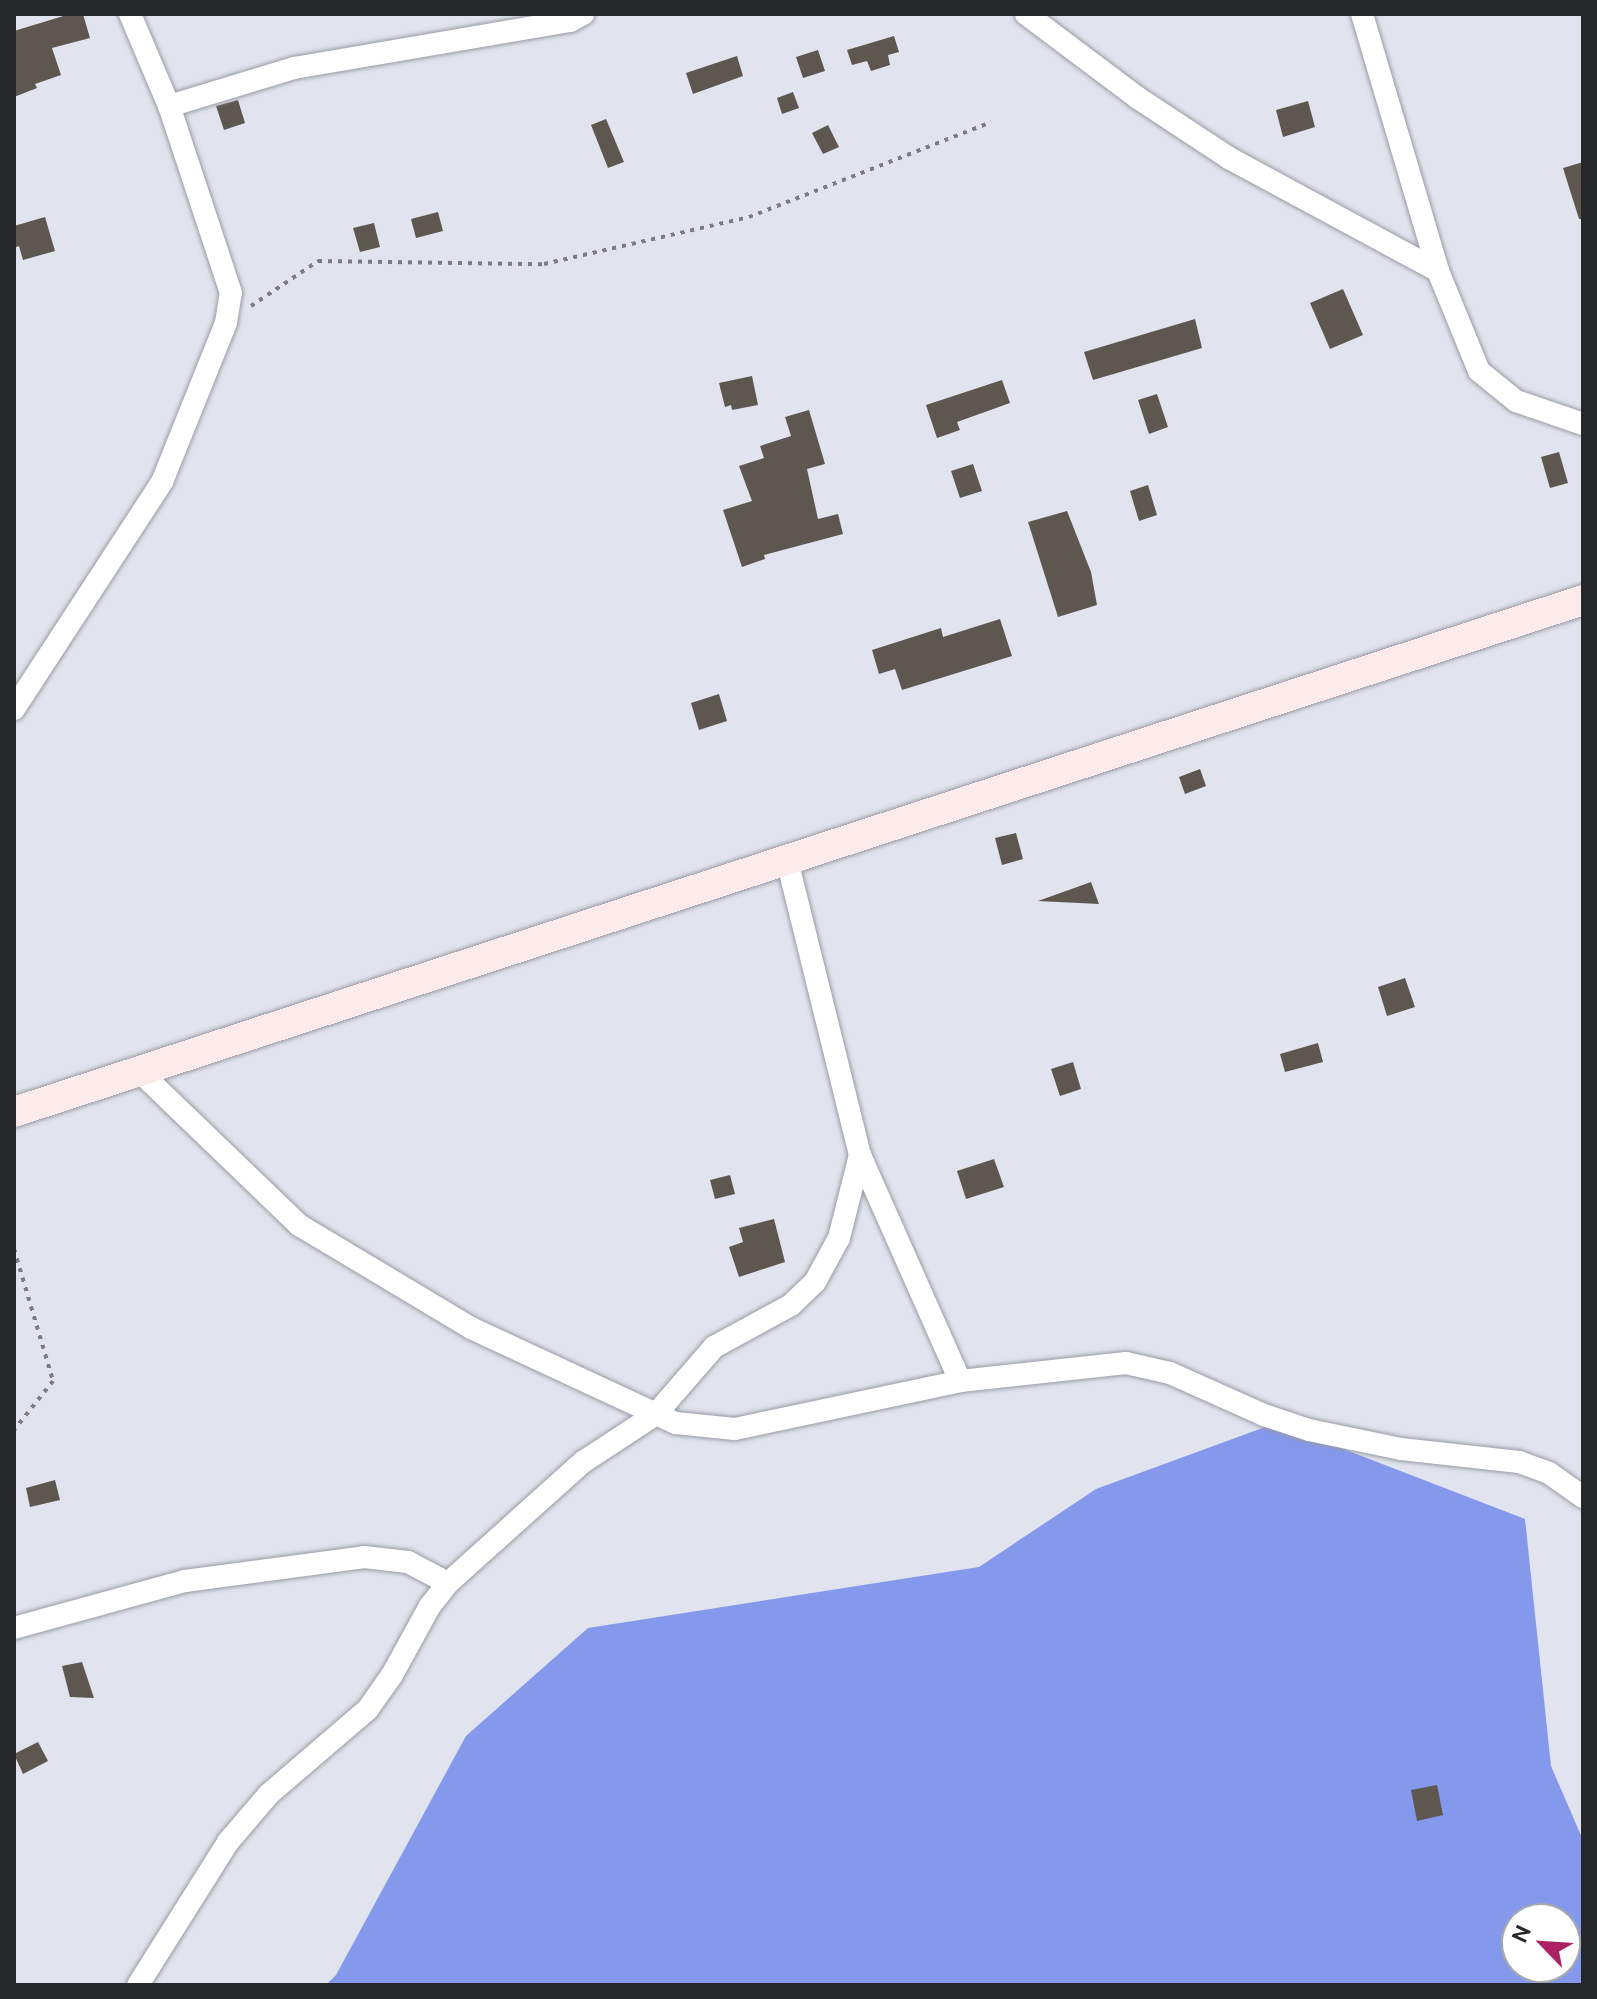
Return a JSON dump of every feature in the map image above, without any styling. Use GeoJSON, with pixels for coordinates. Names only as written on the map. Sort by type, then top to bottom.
{"type":"FeatureCollection","features":[{"type":"Feature","properties":{"kind":"street"},"geometry":{"type":"LineString","coordinates":[[14,709],[162,482],[226,323],[231,293],[169,106],[130,14]]}},
{"type":"Feature","properties":{"kind":"street"},"geometry":{"type":"LineString","coordinates":[[169,106],[294,68],[570,21],[583,14]]}},
{"type":"Feature","properties":{"kind":"street"},"geometry":{"type":"LineString","coordinates":[[1026,14],[1138,98],[1229,158],[1438,271]]}},
{"type":"Feature","properties":{"kind":"street"},"geometry":{"type":"LineString","coordinates":[[1362,14],[1438,271],[1479,371],[1516,401],[1583,424]]}},
{"type":"Feature","properties":{"kind":"street"},"geometry":{"type":"LineString","coordinates":[[14,1112],[1583,600]]}},
{"type":"Feature","properties":{"kind":"street"},"geometry":{"type":"LineString","coordinates":[[787,860],[860,1155],[960,1381]]}},
{"type":"Feature","properties":{"kind":"street"},"geometry":{"type":"LineString","coordinates":[[139,1071],[299,1225],[471,1328],[656,1414],[696,1428],[735,1429],[960,1381],[1111,1363],[1141,1364],[1309,1430],[1401,1449],[1519,1462],[1549,1473],[1583,1497]]}},
{"type":"Feature","properties":{"kind":"street"},"geometry":{"type":"LineString","coordinates":[[138,1985],[228,1842],[269,1794],[368,1709],[392,1675],[430,1606],[448,1583],[583,1462],[656,1414],[714,1347],[791,1305],[815,1282],[839,1238],[860,1155]]}},
{"type":"Feature","properties":{"kind":"street"},"geometry":{"type":"LineString","coordinates":[[14,1628],[185,1581],[364,1557],[408,1562],[448,1583]]}},
{"type":"Feature","properties":{"kind":"path"},"geometry":{"type":"LineString","coordinates":[[226,323],[318,261],[544,264],[749,217],[991,122]]}},
{"type":"Feature","properties":{"kind":"path"},"geometry":{"type":"LineString","coordinates":[[14,1249],[53,1381],[14,1430]]}},
{"type":"Feature","properties":{"kind":"shaded area"},"geometry":{"type":"Polygon","coordinates":[[[1276,1423],[1525,1519],[1551,1766],[1583,1840],[1583,1985],[326,1985],[336,1975],[466,1736],[588,1628],[979,1567],[1096,1489],[1276,1423]]]}},
{"type":"Feature","properties":{"kind":"building"},"geometry":{"type":"Polygon","coordinates":[[[70,14],[83,14],[90,38],[52,48],[61,75],[35,84],[37,88],[14,97],[14,31],[70,14]]]}},
{"type":"Feature","properties":{"kind":"building"},"geometry":{"type":"Polygon","coordinates":[[[894,36],[899,52],[888,55],[890,65],[871,71],[867,61],[852,65],[847,50],[894,36]]]}},
{"type":"Feature","properties":{"kind":"building"},"geometry":{"type":"Polygon","coordinates":[[[818,50],[825,71],[803,78],[796,57],[818,50]]]}},
{"type":"Feature","properties":{"kind":"building"},"geometry":{"type":"Polygon","coordinates":[[[737,56],[743,76],[693,94],[686,73],[737,56]]]}},
{"type":"Feature","properties":{"kind":"building"},"geometry":{"type":"Polygon","coordinates":[[[793,92],[799,108],[782,114],[777,98],[793,92]]]}},
{"type":"Feature","properties":{"kind":"building"},"geometry":{"type":"Polygon","coordinates":[[[238,100],[245,123],[224,130],[216,106],[238,100]]]}},
{"type":"Feature","properties":{"kind":"building"},"geometry":{"type":"Polygon","coordinates":[[[1308,101],[1315,127],[1283,137],[1276,110],[1308,101]]]}},
{"type":"Feature","properties":{"kind":"building"},"geometry":{"type":"Polygon","coordinates":[[[606,119],[624,162],[608,168],[591,125],[606,119]]]}},
{"type":"Feature","properties":{"kind":"building"},"geometry":{"type":"Polygon","coordinates":[[[828,125],[839,147],[823,154],[812,133],[828,125]]]}},
{"type":"Feature","properties":{"kind":"building"},"geometry":{"type":"Polygon","coordinates":[[[1583,162],[1583,219],[1579,219],[1563,168],[1583,162]]]}},
{"type":"Feature","properties":{"kind":"building"},"geometry":{"type":"Polygon","coordinates":[[[438,212],[443,231],[416,238],[411,219],[438,212]]]}},
{"type":"Feature","properties":{"kind":"building"},"geometry":{"type":"Polygon","coordinates":[[[45,217],[55,251],[23,260],[19,246],[14,248],[14,226],[45,217]]]}},
{"type":"Feature","properties":{"kind":"building"},"geometry":{"type":"Polygon","coordinates":[[[374,223],[380,247],[360,252],[353,228],[374,223]]]}},
{"type":"Feature","properties":{"kind":"building"},"geometry":{"type":"Polygon","coordinates":[[[1343,289],[1363,335],[1330,349],[1310,303],[1343,289]]]}},
{"type":"Feature","properties":{"kind":"building"},"geometry":{"type":"Polygon","coordinates":[[[1195,319],[1202,348],[1093,380],[1084,352],[1195,319]]]}},
{"type":"Feature","properties":{"kind":"building"},"geometry":{"type":"Polygon","coordinates":[[[752,376],[758,405],[732,410],[731,405],[725,407],[719,383],[752,376]]]}},
{"type":"Feature","properties":{"kind":"building"},"geometry":{"type":"Polygon","coordinates":[[[1002,380],[1010,403],[957,422],[960,430],[937,438],[926,405],[1002,380]]]}},
{"type":"Feature","properties":{"kind":"building"},"geometry":{"type":"Polygon","coordinates":[[[1157,394],[1168,427],[1149,434],[1138,400],[1157,394]]]}},
{"type":"Feature","properties":{"kind":"building"},"geometry":{"type":"Polygon","coordinates":[[[809,410],[825,464],[807,469],[818,519],[838,514],[843,534],[764,555],[765,559],[742,567],[723,510],[752,501],[739,466],[764,458],[760,446],[791,436],[785,417],[809,410]]]}},
{"type":"Feature","properties":{"kind":"building"},"geometry":{"type":"Polygon","coordinates":[[[1559,452],[1568,483],[1550,488],[1541,457],[1559,452]]]}},
{"type":"Feature","properties":{"kind":"building"},"geometry":{"type":"Polygon","coordinates":[[[973,464],[982,491],[960,498],[951,471],[973,464]]]}},
{"type":"Feature","properties":{"kind":"building"},"geometry":{"type":"Polygon","coordinates":[[[1148,485],[1157,515],[1139,521],[1130,491],[1148,485]]]}},
{"type":"Feature","properties":{"kind":"building"},"geometry":{"type":"Polygon","coordinates":[[[1067,511],[1091,572],[1097,605],[1058,617],[1028,522],[1067,511]]]}},
{"type":"Feature","properties":{"kind":"building"},"geometry":{"type":"Polygon","coordinates":[[[1000,619],[1012,656],[902,690],[895,669],[879,674],[872,650],[941,628],[943,637],[1000,619]]]}},
{"type":"Feature","properties":{"kind":"building"},"geometry":{"type":"Polygon","coordinates":[[[719,694],[727,721],[699,730],[691,703],[719,694]]]}},
{"type":"Feature","properties":{"kind":"building"},"geometry":{"type":"Polygon","coordinates":[[[1200,769],[1206,786],[1185,794],[1179,777],[1200,769]]]}},
{"type":"Feature","properties":{"kind":"building"},"geometry":{"type":"Polygon","coordinates":[[[1016,833],[1023,859],[1002,865],[995,838],[1016,833]]]}},
{"type":"Feature","properties":{"kind":"building"},"geometry":{"type":"Polygon","coordinates":[[[1091,882],[1099,904],[1038,901],[1091,882]]]}},
{"type":"Feature","properties":{"kind":"building"},"geometry":{"type":"Polygon","coordinates":[[[1405,978],[1415,1007],[1387,1016],[1378,987],[1405,978]]]}},
{"type":"Feature","properties":{"kind":"building"},"geometry":{"type":"Polygon","coordinates":[[[1318,1043],[1323,1062],[1285,1072],[1280,1054],[1318,1043]]]}},
{"type":"Feature","properties":{"kind":"building"},"geometry":{"type":"Polygon","coordinates":[[[1073,1062],[1081,1089],[1060,1096],[1051,1069],[1073,1062]]]}},
{"type":"Feature","properties":{"kind":"building"},"geometry":{"type":"Polygon","coordinates":[[[994,1159],[1004,1187],[966,1199],[957,1171],[994,1159]]]}},
{"type":"Feature","properties":{"kind":"building"},"geometry":{"type":"Polygon","coordinates":[[[730,1175],[735,1194],[715,1199],[710,1180],[730,1175]]]}},
{"type":"Feature","properties":{"kind":"building"},"geometry":{"type":"Polygon","coordinates":[[[774,1219],[785,1262],[739,1277],[729,1247],[743,1242],[739,1228],[774,1219]]]}},
{"type":"Feature","properties":{"kind":"building"},"geometry":{"type":"Polygon","coordinates":[[[55,1480],[60,1500],[30,1507],[26,1488],[55,1480]]]}},
{"type":"Feature","properties":{"kind":"building"},"geometry":{"type":"Polygon","coordinates":[[[82,1662],[94,1698],[70,1697],[62,1666],[82,1662]]]}},
{"type":"Feature","properties":{"kind":"building"},"geometry":{"type":"Polygon","coordinates":[[[38,1742],[48,1761],[23,1774],[14,1754],[38,1742]]]}},
{"type":"Feature","properties":{"kind":"building"},"geometry":{"type":"Polygon","coordinates":[[[1437,1785],[1443,1815],[1417,1821],[1411,1790],[1437,1785]]]}}]}
